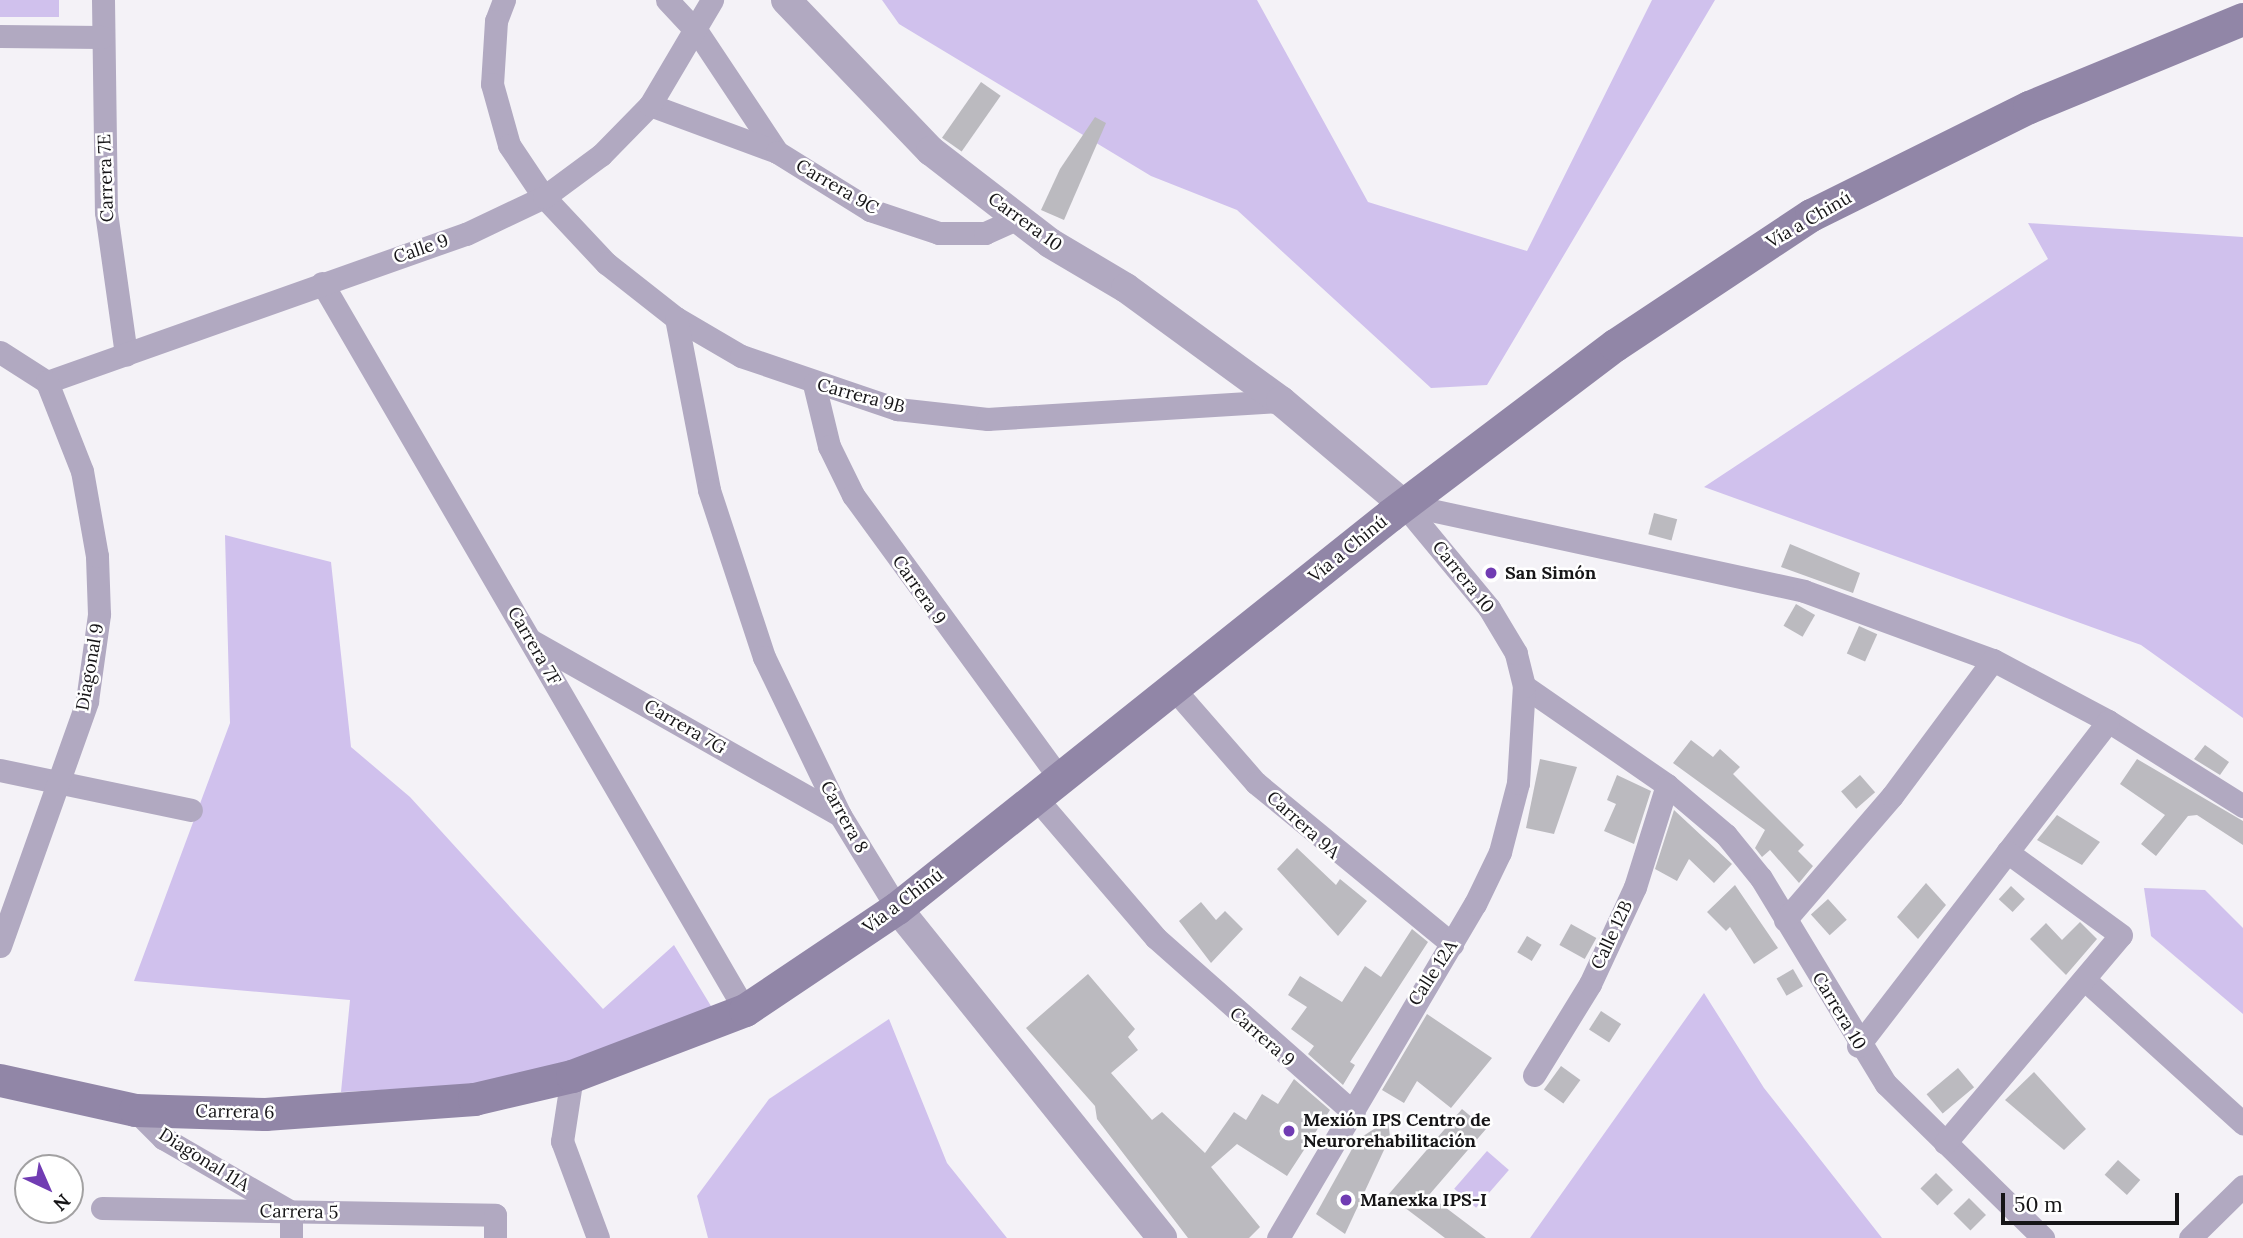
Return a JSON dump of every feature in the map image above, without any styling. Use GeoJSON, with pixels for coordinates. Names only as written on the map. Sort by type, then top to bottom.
{"type":"FeatureCollection","features":[{"type":"Feature","properties":{"kind":"main road","name":"Vía a Chinú"},"geometry":{"type":"LineString","coordinates":[[474,1099],[572,1076],[745,1010],[897,908],[1403,505],[1615,345],[1811,215],[2029,107],[2243,19]]}},
{"type":"Feature","properties":{"kind":"main road","name":"Carrera 6"},"geometry":{"type":"LineString","coordinates":[[0,1080],[135,1110],[265,1114],[474,1099]]}},
{"type":"Feature","properties":{"kind":"street","name":"Carrera 7E"},"geometry":{"type":"LineString","coordinates":[[103,0],[106,212],[126,355]]}},
{"type":"Feature","properties":{"kind":"street"},"geometry":{"type":"LineString","coordinates":[[504,0],[496,20],[492,84],[509,145],[544,197]]}},
{"type":"Feature","properties":{"kind":"street","name":"Carrera 9C"},"geometry":{"type":"LineString","coordinates":[[667,0],[698,33],[778,152]]}},
{"type":"Feature","properties":{"kind":"street","name":"Calle 9"},"geometry":{"type":"LineString","coordinates":[[47,382],[466,234],[544,197],[601,155],[650,105],[698,33],[712,0]]}},
{"type":"Feature","properties":{"kind":"street","name":"Carrera 10"},"geometry":{"type":"LineString","coordinates":[[786,0],[931,151],[1018,218],[1281,401],[1403,505],[1503,628],[1524,686],[1667,785],[1726,835],[1785,920],[1858,1046],[1886,1084],[2043,1238]]}},
{"type":"Feature","properties":{"kind":"street"},"geometry":{"type":"LineString","coordinates":[[0,36],[102,37]]}},
{"type":"Feature","properties":{"kind":"street","name":"Carrera 9C"},"geometry":{"type":"LineString","coordinates":[[650,105],[778,152],[870,210],[939,233],[985,233],[1018,218]]}},
{"type":"Feature","properties":{"kind":"street","name":"Carrera 9B"},"geometry":{"type":"LineString","coordinates":[[544,197],[606,263],[676,318],[741,356],[814,384],[897,409],[987,419],[1281,401]]}},
{"type":"Feature","properties":{"kind":"street","name":"Carrera 7F"},"geometry":{"type":"LineString","coordinates":[[322,283],[745,1010]]}},
{"type":"Feature","properties":{"kind":"street","name":"Carrera 8"},"geometry":{"type":"LineString","coordinates":[[676,318],[717,516],[764,657],[840,815],[897,908],[1162,1238]]}},
{"type":"Feature","properties":{"kind":"street"},"geometry":{"type":"LineString","coordinates":[[0,352],[47,382]]}},
{"type":"Feature","properties":{"kind":"street","name":"Diagonal 9"},"geometry":{"type":"LineString","coordinates":[[0,946],[87,701],[99,614],[97,556],[82,471],[47,382]]}},
{"type":"Feature","properties":{"kind":"street","name":"Carrera 9"},"geometry":{"type":"LineString","coordinates":[[814,384],[829,446],[853,495],[1047,788],[1156,938],[1354,1113]]}},
{"type":"Feature","properties":{"kind":"street"},"geometry":{"type":"LineString","coordinates":[[1403,505],[1804,592],[1993,660],[2108,721],[2243,806]]}},
{"type":"Feature","properties":{"kind":"street","name":"Carrera 7G"},"geometry":{"type":"LineString","coordinates":[[530,639],[840,815]]}},
{"type":"Feature","properties":{"kind":"street"},"geometry":{"type":"LineString","coordinates":[[1785,920],[1892,796],[1993,660]]}},
{"type":"Feature","properties":{"kind":"street","name":"Calle 12A"},"geometry":{"type":"LineString","coordinates":[[1278,1238],[1452,944],[1507,830],[1518,783],[1524,686]]}},
{"type":"Feature","properties":{"kind":"street","name":"Carrera 9A"},"geometry":{"type":"LineString","coordinates":[[1174,688],[1256,783],[1452,944]]}},
{"type":"Feature","properties":{"kind":"street"},"geometry":{"type":"LineString","coordinates":[[1858,1046],[2108,721]]}},
{"type":"Feature","properties":{"kind":"street"},"geometry":{"type":"LineString","coordinates":[[0,770],[58,787],[191,810]]}},
{"type":"Feature","properties":{"kind":"street","name":"Calle 12B"},"geometry":{"type":"LineString","coordinates":[[1534,1075],[1590,984],[1618,923],[1667,785]]}},
{"type":"Feature","properties":{"kind":"street"},"geometry":{"type":"LineString","coordinates":[[1945,1143],[2121,936],[2007,852]]}},
{"type":"Feature","properties":{"kind":"street"},"geometry":{"type":"LineString","coordinates":[[2084,979],[2243,1123]]}},
{"type":"Feature","properties":{"kind":"street"},"geometry":{"type":"LineString","coordinates":[[572,1076],[562,1141],[598,1238]]}},
{"type":"Feature","properties":{"kind":"street","name":"Diagonal 11A"},"geometry":{"type":"LineString","coordinates":[[135,1110],[163,1138],[291,1212]]}},
{"type":"Feature","properties":{"kind":"street"},"geometry":{"type":"LineString","coordinates":[[2190,1238],[2243,1186]]}},
{"type":"Feature","properties":{"kind":"street","name":"Carrera 5"},"geometry":{"type":"LineString","coordinates":[[102,1208],[291,1212],[495,1227]]}},
{"type":"Feature","properties":{"kind":"street"},"geometry":{"type":"LineString","coordinates":[[290,1238],[291,1212]]}},
{"type":"Feature","properties":{"kind":"shaded area"},"geometry":{"type":"Polygon","coordinates":[[[0,0],[59,0],[59,17],[0,17],[0,0]]]}},
{"type":"Feature","properties":{"kind":"shaded area"},"geometry":{"type":"Polygon","coordinates":[[[882,0],[1257,0],[1368,202],[1527,251],[1652,0],[1715,0],[1487,385],[1431,388],[1237,210],[1151,176],[899,24],[882,0]]]}},
{"type":"Feature","properties":{"kind":"shaded area"},"geometry":{"type":"Polygon","coordinates":[[[2028,223],[2243,237],[2243,718],[2141,645],[1704,487],[2048,259],[2028,223]]]}},
{"type":"Feature","properties":{"kind":"shaded area"},"geometry":{"type":"Polygon","coordinates":[[[225,535],[331,562],[351,747],[410,797],[603,1009],[674,945],[714,1011],[563,1069],[461,1086],[341,1092],[350,1000],[134,981],[230,723],[225,535]]]}},
{"type":"Feature","properties":{"kind":"shaded area"},"geometry":{"type":"Polygon","coordinates":[[[2144,888],[2205,890],[2243,928],[2243,1014],[2151,936],[2144,888]]]}},
{"type":"Feature","properties":{"kind":"shaded area"},"geometry":{"type":"Polygon","coordinates":[[[1704,993],[1764,1088],[1882,1238],[1530,1238],[1704,993]]]}},
{"type":"Feature","properties":{"kind":"shaded area"},"geometry":{"type":"Polygon","coordinates":[[[889,1019],[947,1163],[1007,1238],[708,1238],[697,1196],[769,1099],[889,1019]]]}},
{"type":"Feature","properties":{"kind":"shaded area"},"geometry":{"type":"Polygon","coordinates":[[[1487,1151],[1509,1170],[1476,1208],[1454,1189],[1487,1151]]]}},
{"type":"Feature","properties":{"kind":"building"},"geometry":{"type":"Polygon","coordinates":[[[981,82],[1001,96],[962,151],[942,138],[981,82]]]}},
{"type":"Feature","properties":{"kind":"building"},"geometry":{"type":"Polygon","coordinates":[[[1095,117],[1106,123],[1064,220],[1041,210],[1060,169],[1095,117]]]}},
{"type":"Feature","properties":{"kind":"building"},"geometry":{"type":"Polygon","coordinates":[[[1654,513],[1677,519],[1671,540],[1648,534],[1654,513]]]}},
{"type":"Feature","properties":{"kind":"building"},"geometry":{"type":"Polygon","coordinates":[[[1790,544],[1860,573],[1853,593],[1781,567],[1790,544]]]}},
{"type":"Feature","properties":{"kind":"building"},"geometry":{"type":"Polygon","coordinates":[[[1796,604],[1815,615],[1803,637],[1784,626],[1796,604]]]}},
{"type":"Feature","properties":{"kind":"building"},"geometry":{"type":"Polygon","coordinates":[[[1859,626],[1877,634],[1865,662],[1847,653],[1859,626]]]}},
{"type":"Feature","properties":{"kind":"building"},"geometry":{"type":"Polygon","coordinates":[[[1691,740],[1713,757],[1720,749],[1740,767],[1733,774],[1804,845],[1798,851],[1813,866],[1799,883],[1770,850],[1762,857],[1755,848],[1765,830],[1673,763],[1691,740]]]}},
{"type":"Feature","properties":{"kind":"building"},"geometry":{"type":"Polygon","coordinates":[[[2205,745],[2229,762],[2220,775],[2194,759],[2205,745]]]}},
{"type":"Feature","properties":{"kind":"building"},"geometry":{"type":"Polygon","coordinates":[[[1540,759],[1577,767],[1554,834],[1526,828],[1540,759]]]}},
{"type":"Feature","properties":{"kind":"building"},"geometry":{"type":"Polygon","coordinates":[[[2137,759],[2243,821],[2243,845],[2197,815],[2188,816],[2156,856],[2141,844],[2165,815],[2120,784],[2137,759]]]}},
{"type":"Feature","properties":{"kind":"building"},"geometry":{"type":"Polygon","coordinates":[[[1617,775],[1651,791],[1634,844],[1604,831],[1616,804],[1607,800],[1617,775]]]}},
{"type":"Feature","properties":{"kind":"building"},"geometry":{"type":"Polygon","coordinates":[[[1860,775],[1875,792],[1856,809],[1841,791],[1860,775]]]}},
{"type":"Feature","properties":{"kind":"building"},"geometry":{"type":"Polygon","coordinates":[[[1674,810],[1732,864],[1714,883],[1689,859],[1677,881],[1655,869],[1674,810]]]}},
{"type":"Feature","properties":{"kind":"building"},"geometry":{"type":"Polygon","coordinates":[[[2057,815],[2100,842],[2082,865],[2037,840],[2057,815]]]}},
{"type":"Feature","properties":{"kind":"building"},"geometry":{"type":"Polygon","coordinates":[[[1297,848],[1336,885],[1340,879],[1367,901],[1338,936],[1277,869],[1297,848]]]}},
{"type":"Feature","properties":{"kind":"building"},"geometry":{"type":"Polygon","coordinates":[[[1926,883],[1946,905],[1918,939],[1897,917],[1926,883]]]}},
{"type":"Feature","properties":{"kind":"building"},"geometry":{"type":"Polygon","coordinates":[[[1735,885],[1778,948],[1754,964],[1730,927],[1726,931],[1707,912],[1735,885]]]}},
{"type":"Feature","properties":{"kind":"building"},"geometry":{"type":"Polygon","coordinates":[[[2011,886],[2025,899],[2013,912],[1999,899],[2011,886]]]}},
{"type":"Feature","properties":{"kind":"building"},"geometry":{"type":"Polygon","coordinates":[[[1828,899],[1847,920],[1830,935],[1811,914],[1828,899]]]}},
{"type":"Feature","properties":{"kind":"building"},"geometry":{"type":"Polygon","coordinates":[[[1201,902],[1216,920],[1225,911],[1243,929],[1211,963],[1179,921],[1201,902]]]}},
{"type":"Feature","properties":{"kind":"building"},"geometry":{"type":"Polygon","coordinates":[[[2080,922],[2097,939],[2066,975],[2030,939],[2046,923],[2062,940],[2080,922]]]}},
{"type":"Feature","properties":{"kind":"building"},"geometry":{"type":"Polygon","coordinates":[[[1571,924],[1596,938],[1585,959],[1559,945],[1571,924]]]}},
{"type":"Feature","properties":{"kind":"building"},"geometry":{"type":"Polygon","coordinates":[[[1412,929],[1428,942],[1350,1062],[1355,1065],[1343,1085],[1308,1054],[1314,1046],[1291,1029],[1307,1007],[1288,995],[1300,976],[1342,1002],[1365,966],[1381,977],[1412,929]]]}},
{"type":"Feature","properties":{"kind":"building"},"geometry":{"type":"Polygon","coordinates":[[[1527,936],[1542,945],[1532,961],[1517,952],[1527,936]]]}},
{"type":"Feature","properties":{"kind":"building"},"geometry":{"type":"Polygon","coordinates":[[[1793,969],[1803,986],[1787,996],[1777,978],[1793,969]]]}},
{"type":"Feature","properties":{"kind":"building"},"geometry":{"type":"Polygon","coordinates":[[[1088,974],[1135,1029],[1128,1037],[1138,1050],[1111,1073],[1152,1120],[1162,1112],[1205,1153],[1234,1112],[1246,1120],[1262,1094],[1278,1104],[1294,1079],[1330,1110],[1287,1176],[1237,1144],[1211,1167],[1260,1227],[1249,1238],[1188,1238],[1097,1119],[1095,1106],[1026,1028],[1088,974]]]}},
{"type":"Feature","properties":{"kind":"building"},"geometry":{"type":"Polygon","coordinates":[[[1601,1011],[1621,1024],[1609,1043],[1589,1029],[1601,1011]]]}},
{"type":"Feature","properties":{"kind":"building"},"geometry":{"type":"Polygon","coordinates":[[[1427,1014],[1492,1058],[1451,1108],[1417,1081],[1404,1103],[1382,1090],[1427,1014]]]}},
{"type":"Feature","properties":{"kind":"building"},"geometry":{"type":"Polygon","coordinates":[[[1561,1066],[1580,1080],[1563,1104],[1544,1089],[1561,1066]]]}},
{"type":"Feature","properties":{"kind":"building"},"geometry":{"type":"Polygon","coordinates":[[[1958,1068],[1974,1087],[1943,1114],[1927,1094],[1958,1068]]]}},
{"type":"Feature","properties":{"kind":"building"},"geometry":{"type":"Polygon","coordinates":[[[2034,1072],[2086,1129],[2064,1150],[2005,1100],[2034,1072]]]}},
{"type":"Feature","properties":{"kind":"building"},"geometry":{"type":"Polygon","coordinates":[[[1462,1109],[1486,1129],[1429,1195],[1486,1238],[1445,1238],[1388,1195],[1462,1109]]]}},
{"type":"Feature","properties":{"kind":"building"},"geometry":{"type":"Polygon","coordinates":[[[1388,1120],[1390,1137],[1345,1234],[1316,1214],[1357,1140],[1388,1120]]]}},
{"type":"Feature","properties":{"kind":"building"},"geometry":{"type":"Polygon","coordinates":[[[2118,1160],[2140,1180],[2127,1195],[2105,1175],[2118,1160]]]}},
{"type":"Feature","properties":{"kind":"building"},"geometry":{"type":"Polygon","coordinates":[[[1936,1173],[1953,1190],[1937,1206],[1920,1189],[1936,1173]]]}},
{"type":"Feature","properties":{"kind":"building"},"geometry":{"type":"Polygon","coordinates":[[[1969,1198],[1986,1215],[1970,1231],[1953,1214],[1969,1198]]]}},
{"type":"Feature","properties":{"kind":"place","name":"San Simón"},"geometry":{"type":"Point","coordinates":[1491,573]}},
{"type":"Feature","properties":{"kind":"place","name":"Mexión IPS Centro de Neurorehabilitación"},"geometry":{"type":"Point","coordinates":[1289,1131]}},
{"type":"Feature","properties":{"kind":"place","name":"Manexka IPS-I"},"geometry":{"type":"Point","coordinates":[1346,1200]}}]}
